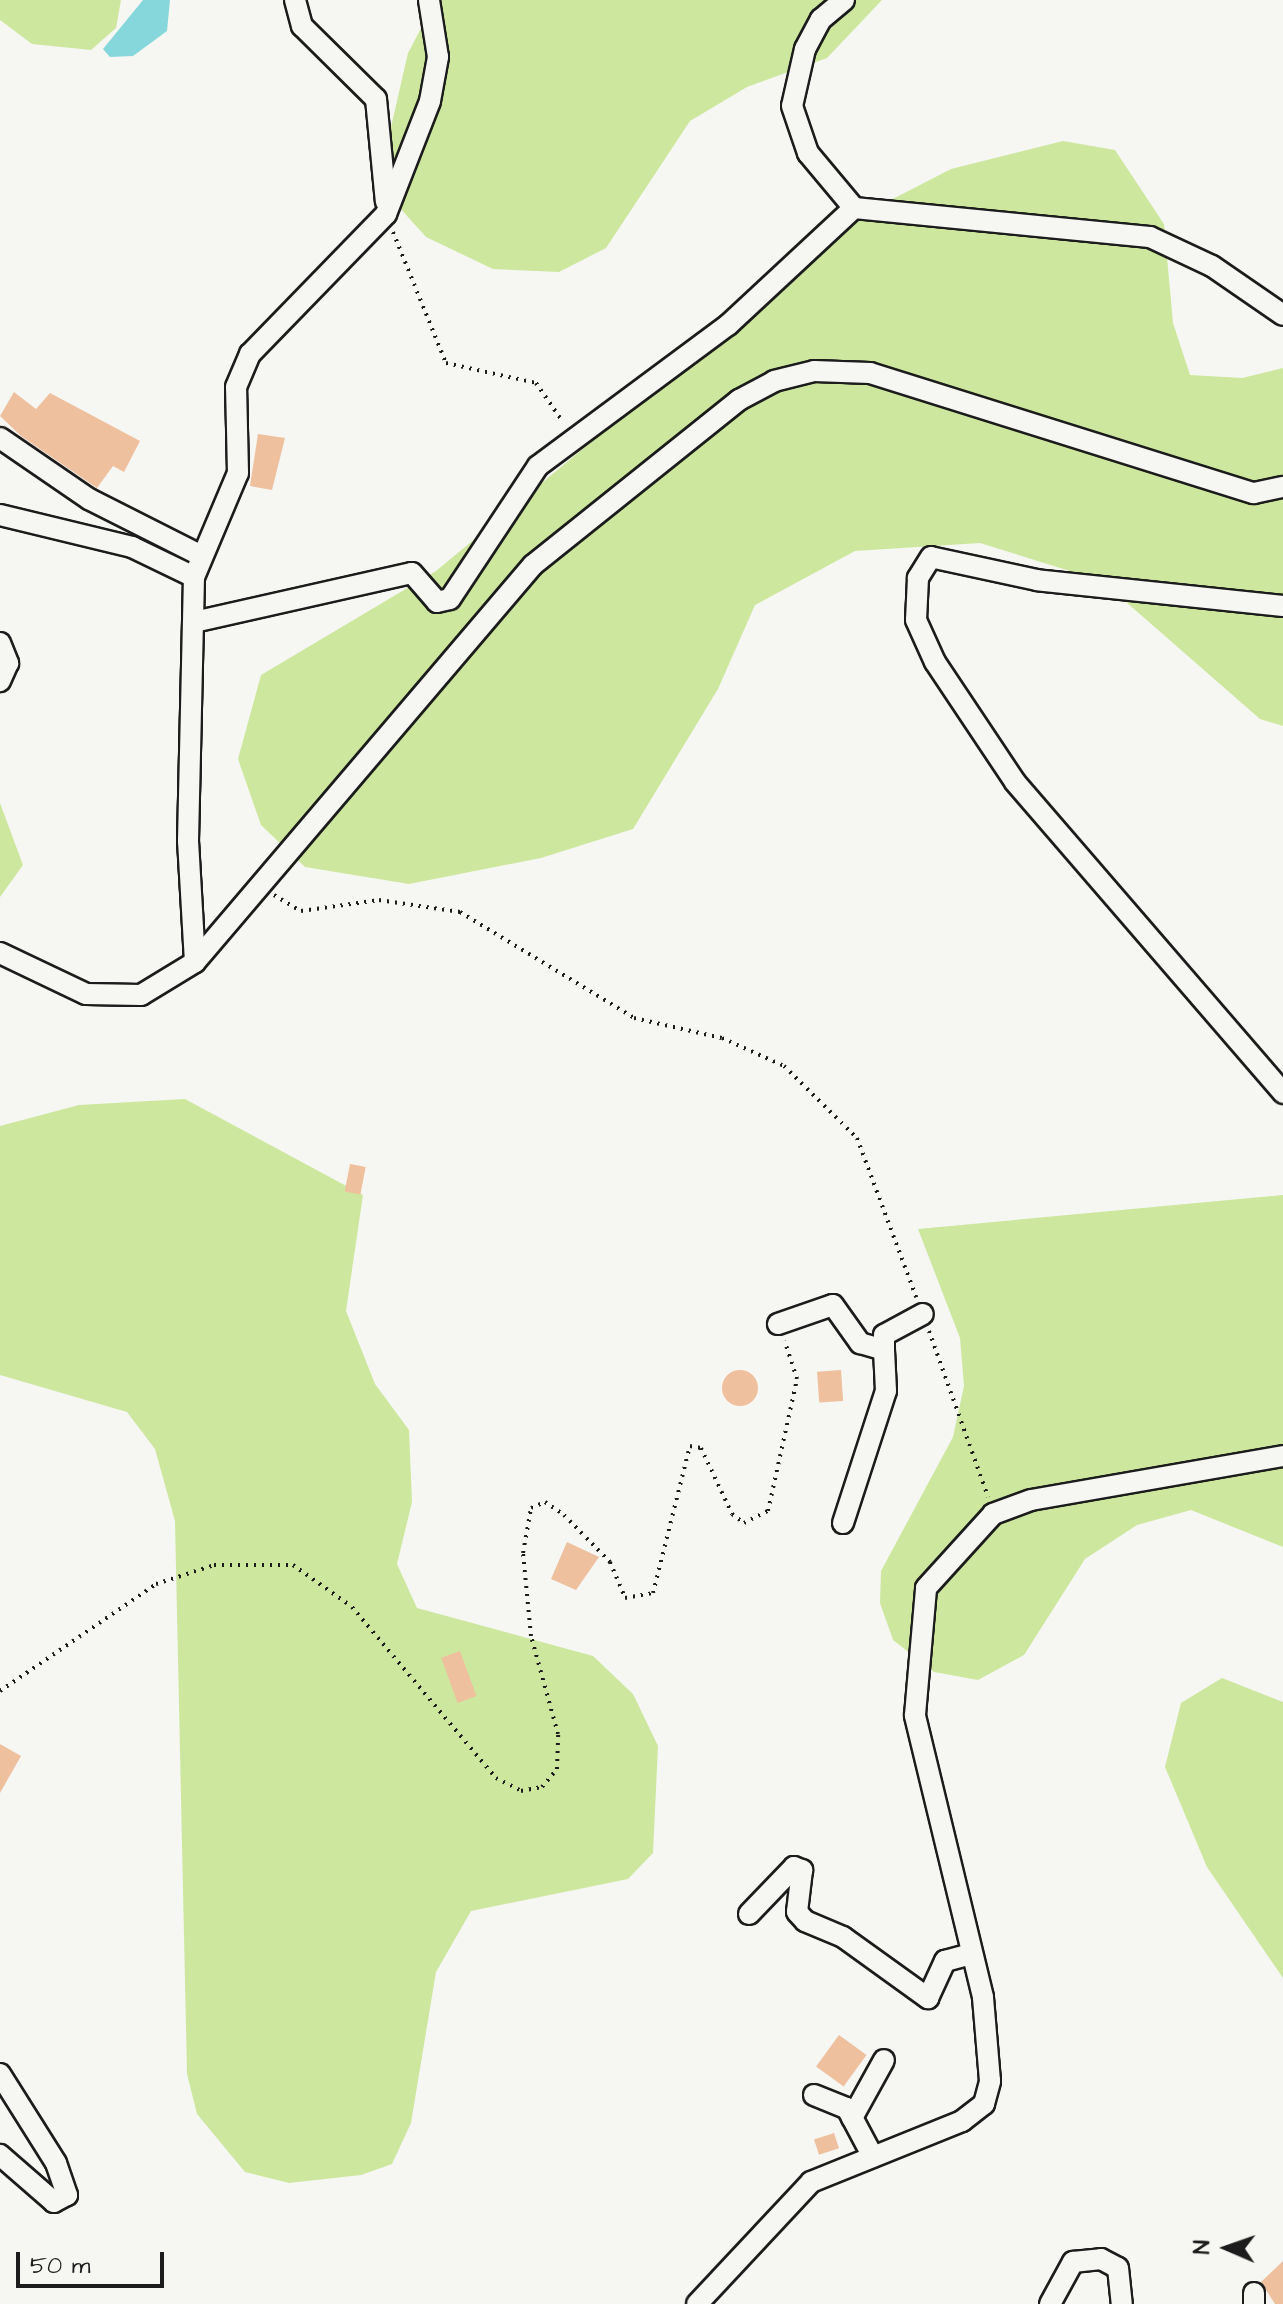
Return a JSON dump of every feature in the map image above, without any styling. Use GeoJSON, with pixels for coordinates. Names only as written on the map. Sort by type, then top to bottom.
{"type":"FeatureCollection","features":[{"type":"Feature","properties":{"kind":"street"},"geometry":{"type":"LineString","coordinates":[[295,0],[302,26],[376,99],[386,214]]}},
{"type":"Feature","properties":{"kind":"street"},"geometry":{"type":"LineString","coordinates":[[195,962],[188,841],[194,577],[200,555],[238,473],[236,387],[250,354],[386,214],[430,101],[438,57],[429,0]]}},
{"type":"Feature","properties":{"kind":"street"},"geometry":{"type":"LineString","coordinates":[[844,0],[821,19],[805,49],[792,106],[808,153],[854,208],[1150,237],[1212,266],[1283,315]]}},
{"type":"Feature","properties":{"kind":"street"},"geometry":{"type":"LineString","coordinates":[[194,622],[412,573],[437,602],[450,599],[538,466],[572,435],[728,325],[854,208]]}},
{"type":"Feature","properties":{"kind":"street"},"geometry":{"type":"LineString","coordinates":[[0,953],[86,994],[141,995],[195,962],[533,565],[739,400],[774,381],[814,371],[870,373],[1254,493],[1283,487]]}},
{"type":"Feature","properties":{"kind":"street"},"geometry":{"type":"LineString","coordinates":[[0,438],[89,499],[200,555]]}},
{"type":"Feature","properties":{"kind":"street"},"geometry":{"type":"LineString","coordinates":[[0,515],[132,547],[194,577]]}},
{"type":"Feature","properties":{"kind":"street"},"geometry":{"type":"LineString","coordinates":[[1283,606],[1037,580],[931,557],[918,578],[916,620],[935,662],[1015,782],[1283,1093]]}},
{"type":"Feature","properties":{"kind":"street"},"geometry":{"type":"LineString","coordinates":[[0,643],[8,663],[0,681]]}},
{"type":"Feature","properties":{"kind":"street"},"geometry":{"type":"LineString","coordinates":[[778,1324],[833,1305],[860,1343],[884,1350]]}},
{"type":"Feature","properties":{"kind":"street"},"geometry":{"type":"LineString","coordinates":[[843,1523],[886,1391],[884,1335],[923,1314]]}},
{"type":"Feature","properties":{"kind":"street"},"geometry":{"type":"LineString","coordinates":[[697,2304],[811,2182],[962,2121],[984,2104],[990,2081],[972,1954],[913,1690],[926,1588],[993,1514],[1125,1479],[1283,1456]]}},
{"type":"Feature","properties":{"kind":"street"},"geometry":{"type":"LineString","coordinates":[[749,1914],[794,1867],[802,1870],[797,1912],[805,1921],[843,1937],[928,1998],[945,1961],[972,1954]]}},
{"type":"Feature","properties":{"kind":"street"},"geometry":{"type":"LineString","coordinates":[[852,2118],[884,2060]]}},
{"type":"Feature","properties":{"kind":"street"},"geometry":{"type":"LineString","coordinates":[[0,2074],[56,2163],[67,2195],[54,2202],[0,2155]]}},
{"type":"Feature","properties":{"kind":"street"},"geometry":{"type":"LineString","coordinates":[[814,2095],[847,2108],[873,2157]]}},
{"type":"Feature","properties":{"kind":"street"},"geometry":{"type":"LineString","coordinates":[[1050,2304],[1073,2262],[1101,2259],[1118,2268],[1122,2304]]}},
{"type":"Feature","properties":{"kind":"path"},"geometry":{"type":"LineString","coordinates":[[386,214],[446,363],[536,383],[572,435]]}},
{"type":"Feature","properties":{"kind":"path"},"geometry":{"type":"LineString","coordinates":[[258,887],[301,911],[379,900],[460,912],[634,1018],[722,1038],[784,1066],[857,1138],[993,1514]]}},
{"type":"Feature","properties":{"kind":"path"},"geometry":{"type":"LineString","coordinates":[[0,1691],[156,1584],[214,1565],[293,1565],[352,1607],[496,1778],[521,1791],[542,1787],[557,1769],[558,1734],[531,1636],[523,1553],[531,1508],[545,1502],[564,1515],[610,1562],[625,1598],[639,1601],[653,1593],[666,1563],[690,1446],[701,1448],[732,1514],[757,1521],[768,1511],[782,1462],[797,1379],[778,1324]]}},
{"type":"Feature","properties":{"kind":"green space"},"geometry":{"type":"Polygon","coordinates":[[[0,0],[121,0],[116,28],[91,50],[32,44],[0,20],[0,0]]]}},
{"type":"Feature","properties":{"kind":"green space"},"geometry":{"type":"Polygon","coordinates":[[[436,0],[882,0],[827,58],[747,87],[690,121],[606,248],[559,272],[493,269],[426,237],[389,196],[388,140],[408,53],[436,0]]]}},
{"type":"Feature","properties":{"kind":"green space"},"geometry":{"type":"Polygon","coordinates":[[[1063,141],[1115,150],[1164,224],[1173,323],[1190,375],[1242,378],[1283,368],[1283,726],[1260,719],[1102,581],[980,543],[855,551],[755,605],[718,689],[633,829],[541,858],[409,884],[305,867],[261,825],[238,759],[261,675],[436,571],[734,323],[823,235],[951,169],[1063,141]]]}},
{"type":"Feature","properties":{"kind":"green space"},"geometry":{"type":"Polygon","coordinates":[[[0,803],[23,865],[0,897],[0,803]]]}},
{"type":"Feature","properties":{"kind":"green space"},"geometry":{"type":"Polygon","coordinates":[[[185,1099],[363,1195],[346,1311],[375,1384],[409,1430],[412,1502],[397,1564],[417,1608],[593,1656],[633,1694],[658,1746],[653,1853],[628,1879],[471,1911],[436,1972],[411,2123],[392,2164],[361,2175],[289,2183],[245,2172],[197,2114],[187,2074],[175,1521],[155,1449],[127,1412],[0,1375],[0,1126],[79,1105],[185,1099]]]}},
{"type":"Feature","properties":{"kind":"green space"},"geometry":{"type":"Polygon","coordinates":[[[1283,1195],[1283,1547],[1191,1510],[1137,1525],[1085,1559],[1024,1655],[978,1680],[934,1672],[893,1640],[880,1603],[881,1571],[953,1437],[964,1386],[960,1338],[918,1229],[1283,1195]]]}},
{"type":"Feature","properties":{"kind":"green space"},"geometry":{"type":"Polygon","coordinates":[[[1222,1678],[1283,1702],[1283,1978],[1207,1867],[1165,1767],[1181,1703],[1222,1678]]]}},
{"type":"Feature","properties":{"kind":"water"},"geometry":{"type":"Polygon","coordinates":[[[143,0],[170,0],[167,31],[133,56],[110,57],[103,49],[143,0]]]}},
{"type":"Feature","properties":{"kind":"building"},"geometry":{"type":"Polygon","coordinates":[[[14,392],[36,409],[50,393],[140,441],[124,472],[113,466],[97,488],[21,436],[0,416],[14,392]]]}},
{"type":"Feature","properties":{"kind":"building"},"geometry":{"type":"Polygon","coordinates":[[[258,434],[285,438],[272,490],[250,486],[258,434]]]}},
{"type":"Feature","properties":{"kind":"building"},"geometry":{"type":"Polygon","coordinates":[[[350,1164],[366,1167],[360,1195],[345,1191],[350,1164]]]}},
{"type":"Feature","properties":{"kind":"building"},"geometry":{"type":"Polygon","coordinates":[[[740,1370],[753,1375],[758,1388],[753,1401],[740,1406],[727,1401],[722,1388],[727,1375],[740,1370]]]}},
{"type":"Feature","properties":{"kind":"building"},"geometry":{"type":"Polygon","coordinates":[[[841,1370],[843,1401],[819,1403],[817,1372],[841,1370]]]}},
{"type":"Feature","properties":{"kind":"building"},"geometry":{"type":"Polygon","coordinates":[[[567,1542],[599,1557],[576,1590],[551,1579],[567,1542]]]}},
{"type":"Feature","properties":{"kind":"building"},"geometry":{"type":"Polygon","coordinates":[[[460,1651],[476,1696],[458,1703],[441,1658],[460,1651]]]}},
{"type":"Feature","properties":{"kind":"building"},"geometry":{"type":"Polygon","coordinates":[[[0,1744],[21,1756],[0,1793],[0,1744]]]}},
{"type":"Feature","properties":{"kind":"building"},"geometry":{"type":"Polygon","coordinates":[[[839,2035],[867,2055],[844,2087],[816,2067],[839,2035]]]}},
{"type":"Feature","properties":{"kind":"building"},"geometry":{"type":"Polygon","coordinates":[[[834,2133],[839,2148],[819,2155],[814,2139],[834,2133]]]}},
{"type":"Feature","properties":{"kind":"building"},"geometry":{"type":"Polygon","coordinates":[[[1283,2261],[1283,2304],[1275,2304],[1261,2282],[1283,2261]]]}}]}
